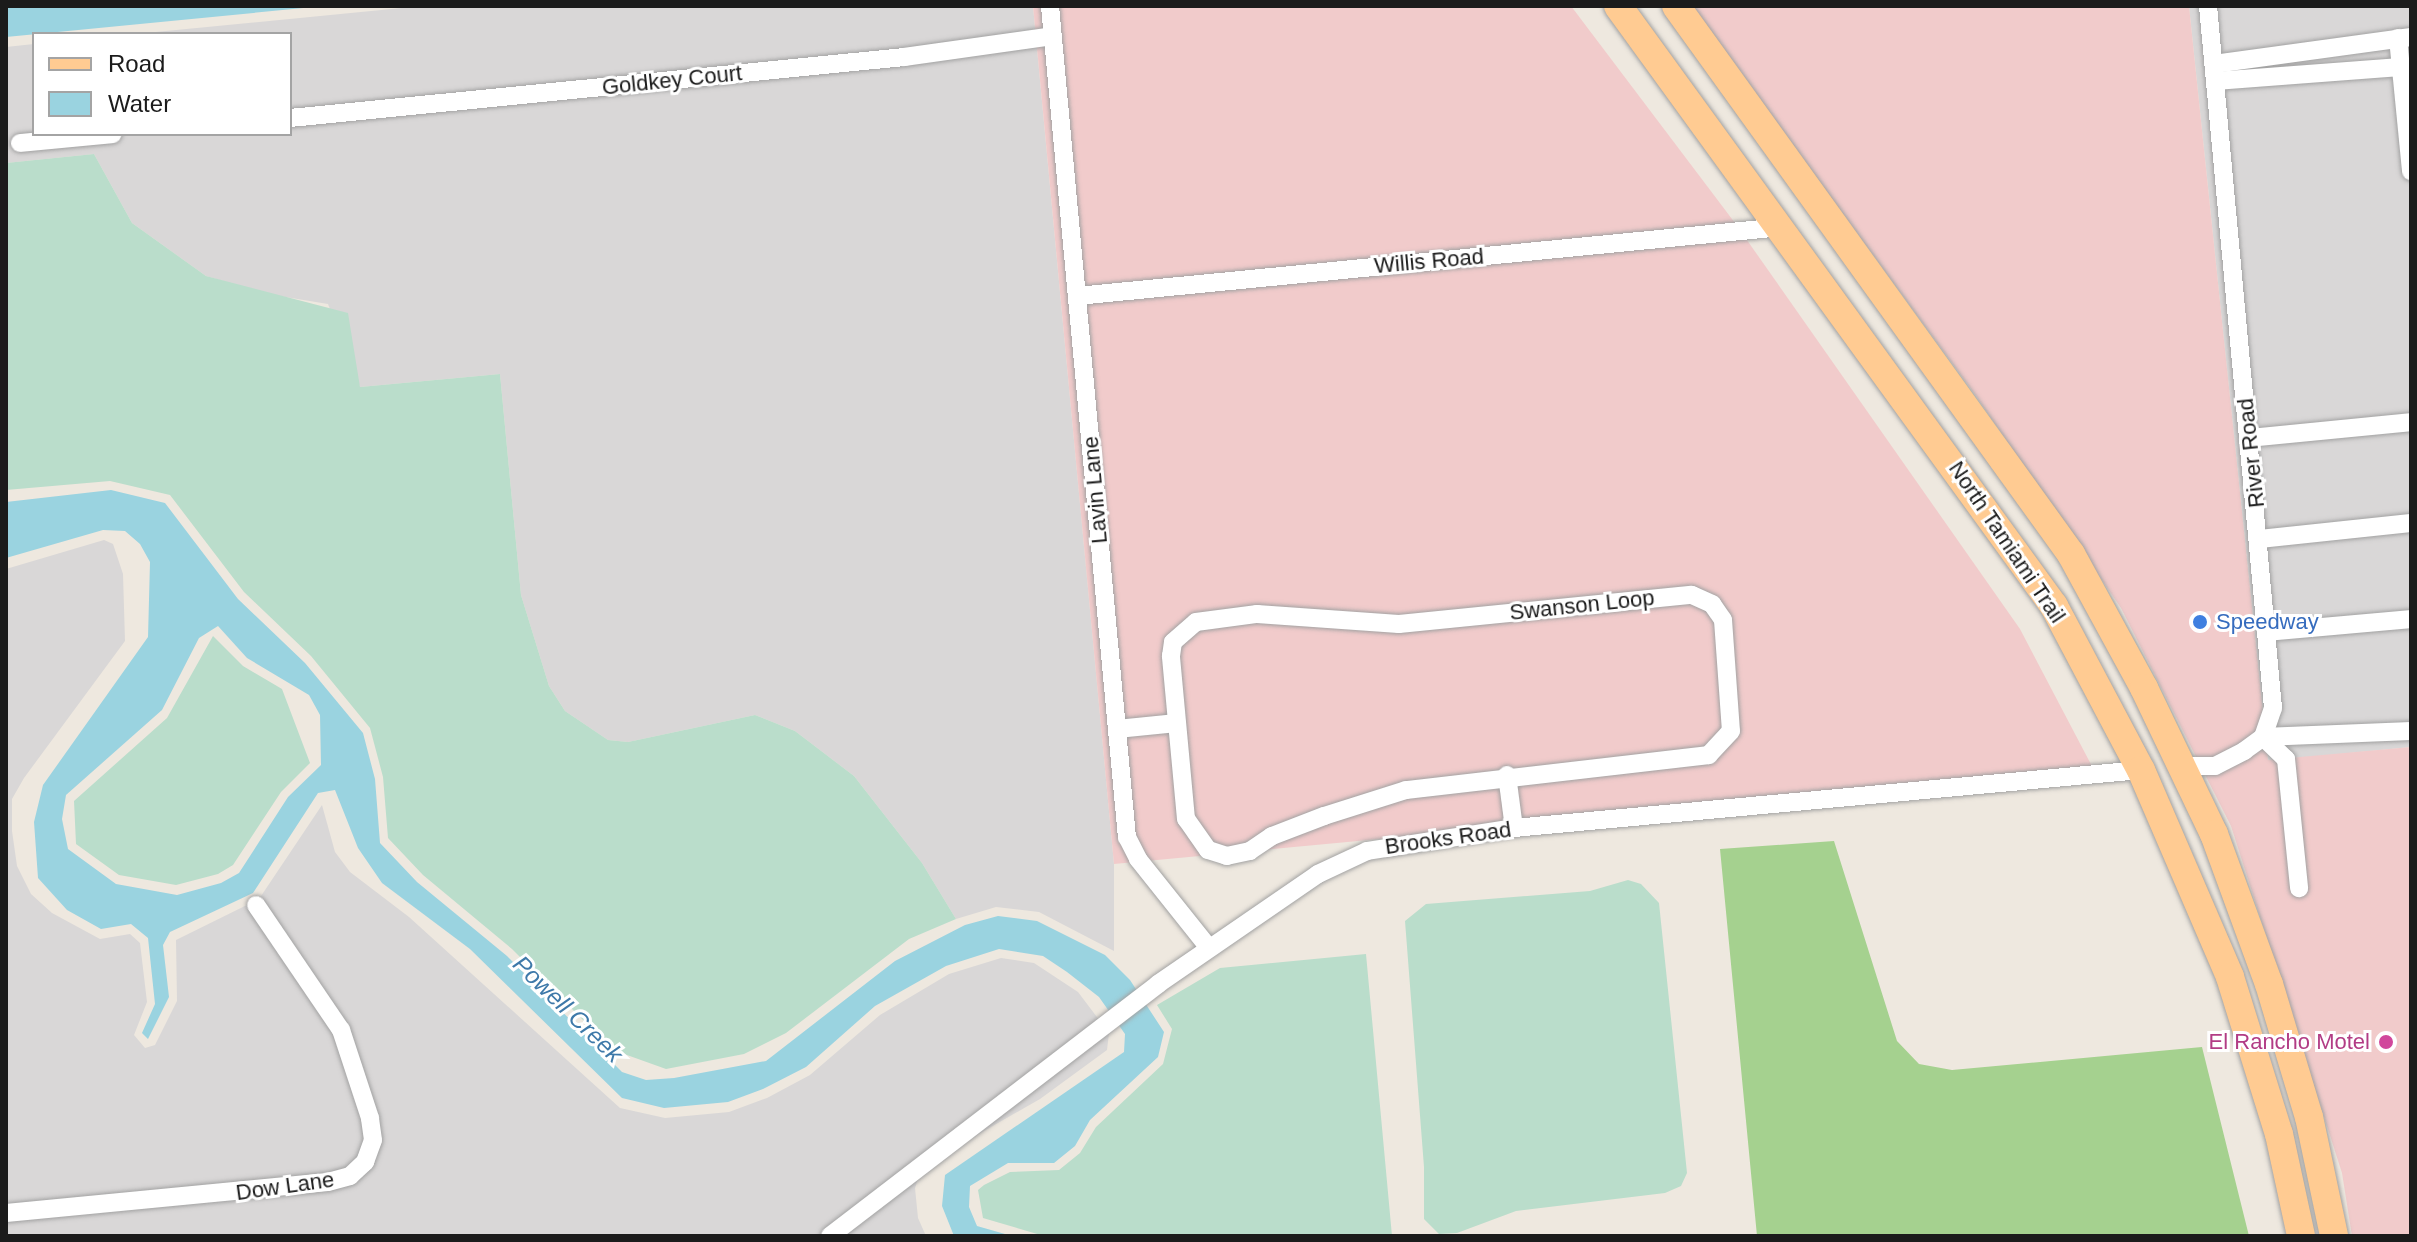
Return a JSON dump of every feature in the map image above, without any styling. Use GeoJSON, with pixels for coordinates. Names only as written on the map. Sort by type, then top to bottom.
{"type":"FeatureCollection","features":[{"type":"Feature","properties":{"kind":"main road","name":"North Tamiami Trail"},"geometry":{"type":"LineString","coordinates":[[1618,6],[2034,575],[2104,700],[2141,770],[2230,977],[2279,1134],[2301,1236]]}},
{"type":"Feature","properties":{"kind":"main road","name":"North Tamiami Trail"},"geometry":{"type":"LineString","coordinates":[[1676,6],[1860,257],[2071,554],[2185,766],[2214,834],[2284,1029],[2334,1236]]}},
{"type":"Feature","properties":{"kind":"main road"},"geometry":{"type":"LineString","coordinates":[[1782,227],[1820,233],[1860,257]]}},
{"type":"Feature","properties":{"kind":"main road"},"geometry":{"type":"LineString","coordinates":[[2104,700],[2151,750],[2185,766]]}},
{"type":"Feature","properties":{"kind":"main road"},"geometry":{"type":"LineString","coordinates":[[2141,770],[2171,788],[2214,834]]}},
{"type":"Feature","properties":{"kind":"street","name":"Lavin Lane"},"geometry":{"type":"LineString","coordinates":[[1050,6],[1127,837],[1138,859],[1209,948]]}},
{"type":"Feature","properties":{"kind":"street","name":"River Road"},"geometry":{"type":"LineString","coordinates":[[2208,6],[2273,708],[2263,737]]}},
{"type":"Feature","properties":{"kind":"street","name":"Goldkey Court"},"geometry":{"type":"LineString","coordinates":[[292,118],[904,57],[1053,36]]}},
{"type":"Feature","properties":{"kind":"street"},"geometry":{"type":"LineString","coordinates":[[2214,73],[2310,51],[2404,37],[2400,67],[2411,171]]}},
{"type":"Feature","properties":{"kind":"street"},"geometry":{"type":"LineString","coordinates":[[2310,51],[2313,75]]}},
{"type":"Feature","properties":{"kind":"street"},"geometry":{"type":"LineString","coordinates":[[2214,73],[2313,75],[2400,67]]}},
{"type":"Feature","properties":{"kind":"street"},"geometry":{"type":"LineString","coordinates":[[20,143],[92,136]]}},
{"type":"Feature","properties":{"kind":"street","name":"Willis Road"},"geometry":{"type":"LineString","coordinates":[[1077,296],[1782,227]]}},
{"type":"Feature","properties":{"kind":"street"},"geometry":{"type":"LineString","coordinates":[[2249,438],[2411,422]]}},
{"type":"Feature","properties":{"kind":"street"},"geometry":{"type":"LineString","coordinates":[[2259,539],[2411,523]]}},
{"type":"Feature","properties":{"kind":"street","name":"Swanson Loop"},"geometry":{"type":"LineString","coordinates":[[1692,595],[1719,612],[1732,717],[1731,731],[1718,751],[1686,759],[1507,775],[1406,790],[1361,802],[1272,836],[1250,851],[1227,856],[1208,850],[1186,819],[1173,642],[1196,622],[1257,614],[1399,624],[1692,595]]}},
{"type":"Feature","properties":{"kind":"street"},"geometry":{"type":"LineString","coordinates":[[2266,632],[2411,619]]}},
{"type":"Feature","properties":{"kind":"street"},"geometry":{"type":"LineString","coordinates":[[1117,729],[1177,723]]}},
{"type":"Feature","properties":{"kind":"street"},"geometry":{"type":"LineString","coordinates":[[2185,766],[2230,760],[2263,737],[2411,731]]}},
{"type":"Feature","properties":{"kind":"street"},"geometry":{"type":"LineString","coordinates":[[2263,737],[2286,759],[2299,888]]}},
{"type":"Feature","properties":{"kind":"street","name":"Brooks Road"},"geometry":{"type":"LineString","coordinates":[[830,1236],[1104,1023],[1318,874],[1355,856],[1421,839],[1514,828],[2141,770]]}},
{"type":"Feature","properties":{"kind":"street"},"geometry":{"type":"LineString","coordinates":[[1507,775],[1514,828]]}},
{"type":"Feature","properties":{"kind":"street","name":"Dow Lane"},"geometry":{"type":"LineString","coordinates":[[6,1213],[314,1184],[350,1176],[365,1162],[373,1140],[370,1118],[341,1030],[256,905]]}},
{"type":"Feature","properties":{"kind":"shaded area"},"geometry":{"type":"Polygon","coordinates":[[[422,6],[1033,6],[1114,864],[1114,951],[1039,912],[996,907],[956,919],[922,863],[854,776],[795,731],[755,715],[628,742],[608,740],[565,711],[549,686],[521,595],[500,374],[360,387],[328,304],[267,294],[206,276],[132,223],[94,154],[6,163],[6,47],[32,44],[32,136],[292,136],[292,32],[156,32],[422,6]]]}},
{"type":"Feature","properties":{"kind":"shaded area"},"geometry":{"type":"Polygon","coordinates":[[[1033,6],[1571,6],[1735,223],[2020,629],[2095,772],[1114,864],[1033,6]]]}},
{"type":"Feature","properties":{"kind":"shaded area"},"geometry":{"type":"Polygon","coordinates":[[[1691,6],[2189,6],[2268,760],[2411,747],[2411,1236],[2352,1236],[2342,1173],[2231,826],[2121,608],[1974,393],[1691,6]]]}},
{"type":"Feature","properties":{"kind":"shaded area"},"geometry":{"type":"Polygon","coordinates":[[[2189,6],[2411,6],[2411,747],[2268,761],[2189,6]]]}},
{"type":"Feature","properties":{"kind":"shaded area"},"geometry":{"type":"Polygon","coordinates":[[[104,540],[113,544],[123,574],[125,641],[24,778],[12,799],[12,831],[17,866],[31,894],[52,913],[100,939],[130,934],[140,943],[147,1002],[134,1035],[145,1048],[155,1045],[177,1001],[176,940],[259,899],[322,805],[335,852],[350,872],[409,917],[620,1108],[665,1118],[729,1112],[767,1098],[810,1075],[880,1015],[949,974],[1001,958],[1034,963],[1078,992],[1109,1033],[1107,1050],[1040,1099],[956,1147],[919,1176],[915,1188],[918,1218],[926,1236],[6,1236],[6,569],[104,540]]]}},
{"type":"Feature","properties":{"kind":"green space"},"geometry":{"type":"Polygon","coordinates":[[[94,154],[132,223],[206,276],[348,313],[360,387],[500,374],[521,595],[549,686],[565,711],[608,740],[628,742],[755,715],[795,731],[854,776],[922,863],[956,919],[909,939],[786,1033],[744,1054],[666,1069],[613,1050],[512,949],[423,875],[388,838],[383,777],[370,728],[311,656],[244,592],[170,495],[110,481],[6,490],[6,163],[94,154]]]}},
{"type":"Feature","properties":{"kind":"green space"},"geometry":{"type":"Polygon","coordinates":[[[213,636],[243,666],[282,689],[310,763],[281,792],[233,865],[218,874],[176,885],[119,875],[76,844],[74,801],[167,718],[213,636]]]}},
{"type":"Feature","properties":{"kind":"green space"},"geometry":{"type":"Polygon","coordinates":[[[1834,841],[1897,1041],[1919,1064],[1952,1070],[2202,1047],[2249,1236],[1757,1236],[1720,849],[1834,841]]]}},
{"type":"Feature","properties":{"kind":"green space"},"geometry":{"type":"Polygon","coordinates":[[[1628,880],[1641,884],[1659,903],[1687,1173],[1681,1186],[1665,1193],[1516,1211],[1457,1233],[1439,1234],[1424,1219],[1424,1167],[1405,921],[1426,904],[1590,891],[1628,880]]]}},
{"type":"Feature","properties":{"kind":"green space"},"geometry":{"type":"Polygon","coordinates":[[[1366,954],[1392,1236],[1044,1236],[983,1218],[978,1190],[1010,1172],[1059,1170],[1080,1153],[1096,1127],[1163,1064],[1172,1029],[1157,1005],[1220,968],[1366,954]]]}},
{"type":"Feature","properties":{"kind":"water"},"geometry":{"type":"Polygon","coordinates":[[[6,6],[324,6],[32,32],[32,34],[6,37],[6,6]]]}},
{"type":"Feature","properties":{"kind":"water"},"geometry":{"type":"Polygon","coordinates":[[[111,490],[165,503],[238,599],[305,663],[363,733],[375,779],[380,843],[417,882],[507,956],[622,1072],[646,1080],[674,1078],[766,1061],[895,961],[965,925],[998,916],[1037,921],[1105,955],[1130,980],[1164,1032],[1158,1057],[1090,1120],[1075,1146],[1054,1163],[1008,1163],[970,1186],[969,1207],[977,1226],[1012,1236],[954,1236],[942,1206],[945,1175],[1124,1052],[1125,1034],[1099,997],[1067,972],[1043,956],[999,949],[946,966],[875,1006],[806,1067],[763,1089],[728,1102],[664,1108],[622,1098],[470,949],[382,883],[358,848],[335,790],[318,793],[253,893],[170,932],[163,945],[169,997],[148,1039],[142,1033],[155,1004],[148,938],[131,924],[101,929],[67,910],[38,878],[34,822],[43,785],[148,637],[150,562],[140,544],[125,531],[103,530],[6,558],[6,502],[111,490]],[[218,626],[199,638],[162,710],[66,795],[62,819],[68,849],[116,884],[177,895],[221,883],[239,873],[288,797],[321,765],[320,715],[309,695],[247,658],[218,626]]]}},
{"type":"Feature","properties":{"kind":"place","name":"Speedway"},"geometry":{"type":"Point","coordinates":[2200,622]}},
{"type":"Feature","properties":{"kind":"place","name":"El Rancho Motel"},"geometry":{"type":"Point","coordinates":[2386,1042]}},
{"type":"Feature","properties":{"kind":"water label","name":"Powell Creek"},"geometry":{"type":"Point","coordinates":[568,1009]}}]}
